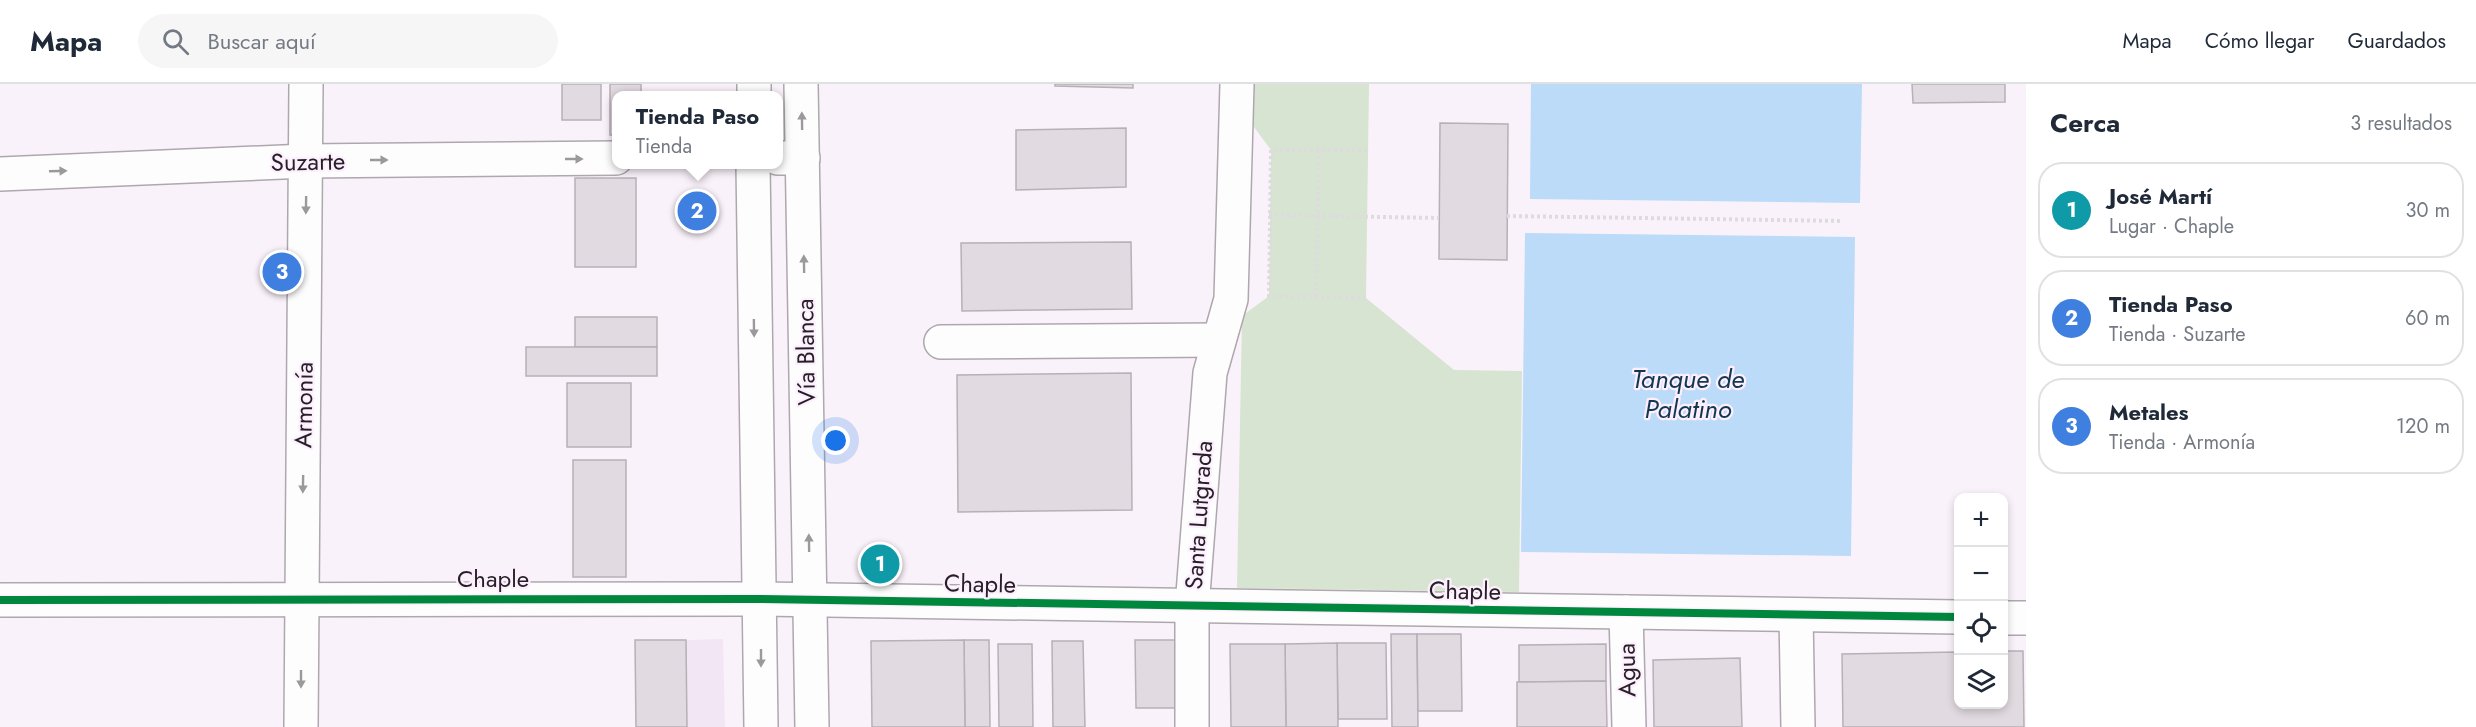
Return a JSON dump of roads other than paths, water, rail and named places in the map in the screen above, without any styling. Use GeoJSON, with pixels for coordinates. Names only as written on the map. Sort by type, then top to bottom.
{"type":"FeatureCollection","features":[{"type":"Feature","properties":{"kind":"street","name":"Armonía"},"geometry":{"type":"LineString","coordinates":[[301,727],[306,84]]}},
{"type":"Feature","properties":{"kind":"street","name":"Vía Blanca"},"geometry":{"type":"LineString","coordinates":[[801,84],[790,158],[810,601],[812,727]]}},
{"type":"Feature","properties":{"kind":"street","name":"Santa Lutgrada"},"geometry":{"type":"LineString","coordinates":[[1192,727],[1192,606],[1209,373],[1231,299],[1236,84]]}},
{"type":"Feature","properties":{"kind":"street","name":"Suzarte"},"geometry":{"type":"LineString","coordinates":[[0,174],[306,161],[612,159]]}},
{"type":"Feature","properties":{"kind":"street"},"geometry":{"type":"LineString","coordinates":[[753,169],[761,727]]}},
{"type":"Feature","properties":{"kind":"street"},"geometry":{"type":"LineString","coordinates":[[941,342],[1219,340]]}},
{"type":"Feature","properties":{"kind":"street","name":"Chaple"},"geometry":{"type":"LineString","coordinates":[[0,600],[760,599],[1954,617]]}},
{"type":"Feature","properties":{"kind":"street","name":"Agua"},"geometry":{"type":"LineString","coordinates":[[1626,612],[1629,727]]}},
{"type":"Feature","properties":{"kind":"street"},"geometry":{"type":"LineString","coordinates":[[1796,615],[1798,727]]}},
{"type":"Feature","properties":{"kind":"street"},"geometry":{"type":"LineString","coordinates":[[2008,618],[2026,618]]}},
{"type":"Feature","properties":{"kind":"water"},"geometry":{"type":"Polygon","coordinates":[[[1531,84],[1862,84],[1860,203],[1530,199],[1531,84]]]}},
{"type":"Feature","properties":{"kind":"water","name":"Tanque de Palatino"},"geometry":{"type":"Polygon","coordinates":[[[1525,233],[1855,237],[1851,556],[1521,552],[1525,233]]]}},
{"type":"Feature","properties":{"kind":"place","name":"Tienda Paso"},"geometry":{"type":"Point","coordinates":[697,211]}},
{"type":"Feature","properties":{"kind":"place","name":"Metales"},"geometry":{"type":"Point","coordinates":[282,272]}},
{"type":"Feature","properties":{"kind":"place","name":"José Martí"},"geometry":{"type":"Point","coordinates":[880,564]}}]}
